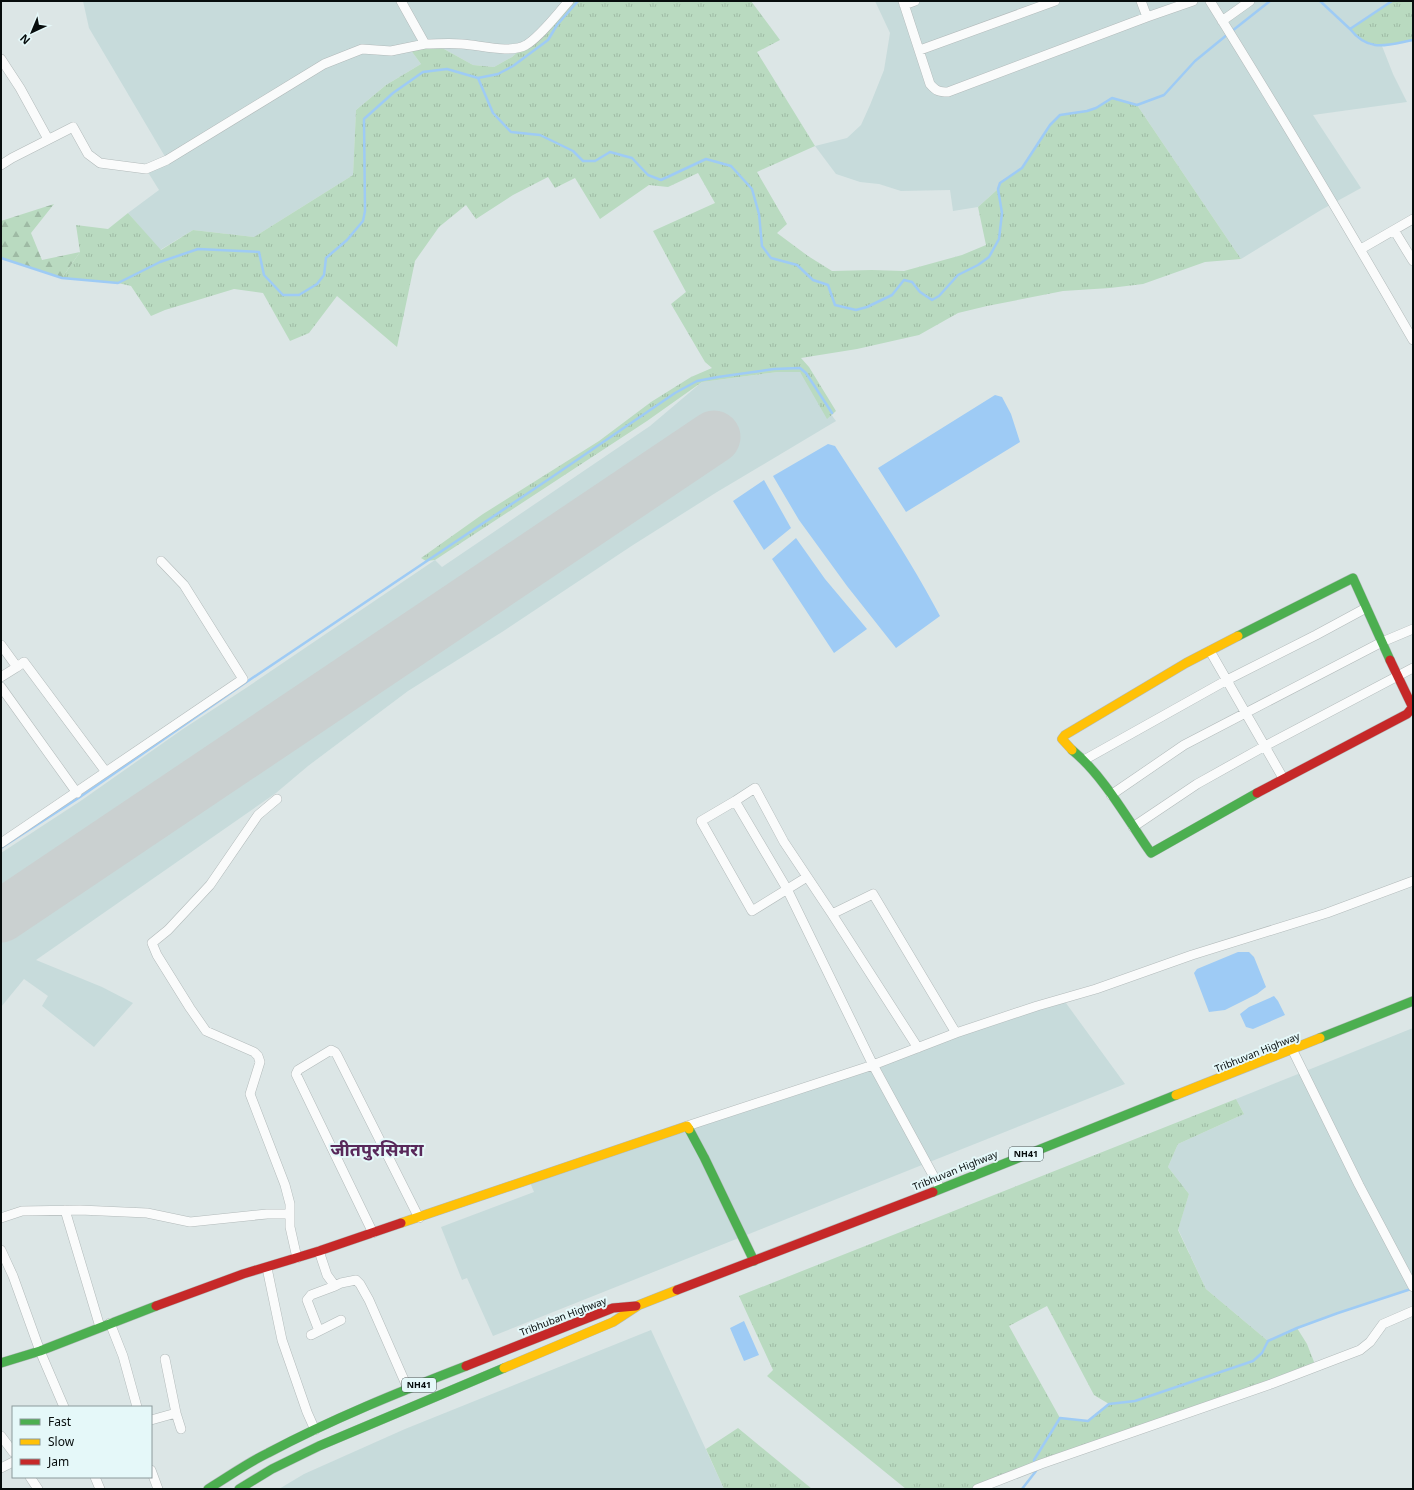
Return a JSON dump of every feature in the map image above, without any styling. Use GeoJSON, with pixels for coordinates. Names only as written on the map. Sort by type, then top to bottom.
{"type":"FeatureCollection","features":[{"type":"Feature","properties":{"kind":"main road"},"geometry":{"type":"LineString","coordinates":[[1353,578],[1382,642],[1413,708],[1408,714],[1283,778],[1151,853],[1111,795],[1084,760],[1069,748],[1062,739],[1065,735],[1129,696],[1210,650],[1353,578]]}},
{"type":"Feature","properties":{"kind":"main road","name":"Tribhuvan Highway"},"geometry":{"type":"LineString","coordinates":[[638,1306],[1413,1000]]}},
{"type":"Feature","properties":{"kind":"main road"},"geometry":{"type":"LineString","coordinates":[[1,1363],[40,1351],[110,1323],[243,1274],[319,1252],[687,1126],[704,1157],[754,1261]]}},
{"type":"Feature","properties":{"kind":"main road","name":"Tribhuban Highway"},"geometry":{"type":"LineString","coordinates":[[208,1489],[267,1453],[408,1390],[613,1308],[638,1306]]}},
{"type":"Feature","properties":{"kind":"main road","name":"NH41"},"geometry":{"type":"LineString","coordinates":[[239,1489],[289,1460],[330,1441],[613,1322],[638,1306]]}},
{"type":"Feature","properties":{"kind":"street"},"geometry":{"type":"LineString","coordinates":[[401,1],[425,44]]}},
{"type":"Feature","properties":{"kind":"street"},"geometry":{"type":"LineString","coordinates":[[1,165],[73,127],[88,154],[100,163],[146,169],[167,160],[324,64],[362,48],[391,51],[425,44],[463,44],[518,49],[534,39],[570,1]]}},
{"type":"Feature","properties":{"kind":"street"},"geometry":{"type":"LineString","coordinates":[[915,1],[904,3],[930,84],[935,90],[940,92],[948,92],[1147,16],[1194,1]]}},
{"type":"Feature","properties":{"kind":"street"},"geometry":{"type":"LineString","coordinates":[[920,50],[1055,1]]}},
{"type":"Feature","properties":{"kind":"street"},"geometry":{"type":"LineString","coordinates":[[1141,1],[1147,16]]}},
{"type":"Feature","properties":{"kind":"street"},"geometry":{"type":"LineString","coordinates":[[1210,1],[1361,249],[1413,340]]}},
{"type":"Feature","properties":{"kind":"street"},"geometry":{"type":"LineString","coordinates":[[1222,21],[1250,1]]}},
{"type":"Feature","properties":{"kind":"street"},"geometry":{"type":"LineString","coordinates":[[1,59],[20,88],[48,139]]}},
{"type":"Feature","properties":{"kind":"street"},"geometry":{"type":"LineString","coordinates":[[1361,249],[1413,219]]}},
{"type":"Feature","properties":{"kind":"street"},"geometry":{"type":"LineString","coordinates":[[1394,230],[1413,261]]}},
{"type":"Feature","properties":{"kind":"street"},"geometry":{"type":"LineString","coordinates":[[1,843],[243,680],[184,586],[161,561]]}},
{"type":"Feature","properties":{"kind":"street"},"geometry":{"type":"LineString","coordinates":[[1084,760],[1227,680],[1366,608]]}},
{"type":"Feature","properties":{"kind":"street"},"geometry":{"type":"LineString","coordinates":[[1111,795],[1184,745],[1382,642],[1413,629]]}},
{"type":"Feature","properties":{"kind":"street"},"geometry":{"type":"LineString","coordinates":[[1,645],[17,667]]}},
{"type":"Feature","properties":{"kind":"street"},"geometry":{"type":"LineString","coordinates":[[1210,650],[1283,778]]}},
{"type":"Feature","properties":{"kind":"street"},"geometry":{"type":"LineString","coordinates":[[1,677],[24,662],[106,772]]}},
{"type":"Feature","properties":{"kind":"street"},"geometry":{"type":"LineString","coordinates":[[1133,827],[1197,784],[1265,746],[1413,668]]}},
{"type":"Feature","properties":{"kind":"street"},"geometry":{"type":"LineString","coordinates":[[1,687],[77,792]]}},
{"type":"Feature","properties":{"kind":"street"},"geometry":{"type":"LineString","coordinates":[[807,877],[752,911],[701,821],[755,788],[784,842],[832,914],[918,1048]]}},
{"type":"Feature","properties":{"kind":"street"},"geometry":{"type":"LineString","coordinates":[[277,799],[258,815],[210,885],[168,930],[152,943],[157,956],[206,1031],[254,1052],[258,1056],[260,1062],[250,1094],[285,1185],[290,1204],[290,1226],[297,1258]]}},
{"type":"Feature","properties":{"kind":"street"},"geometry":{"type":"LineString","coordinates":[[735,801],[787,889],[873,1065],[940,1188]]}},
{"type":"Feature","properties":{"kind":"street"},"geometry":{"type":"LineString","coordinates":[[687,1126],[873,1065],[956,1033],[1037,1006],[1096,989],[1192,955],[1327,912],[1413,881]]}},
{"type":"Feature","properties":{"kind":"street"},"geometry":{"type":"LineString","coordinates":[[832,914],[873,894],[956,1033]]}},
{"type":"Feature","properties":{"kind":"street"},"geometry":{"type":"LineString","coordinates":[[1292,1049],[1359,1185],[1412,1286]]}},
{"type":"Feature","properties":{"kind":"street"},"geometry":{"type":"LineString","coordinates":[[373,1233],[296,1074],[298,1070],[331,1050],[337,1054],[419,1218]]}},
{"type":"Feature","properties":{"kind":"street"},"geometry":{"type":"LineString","coordinates":[[1,1218],[22,1211],[65,1210],[147,1213],[190,1222],[267,1214],[289,1214]]}},
{"type":"Feature","properties":{"kind":"street"},"geometry":{"type":"LineString","coordinates":[[65,1210],[100,1327]]}},
{"type":"Feature","properties":{"kind":"street"},"geometry":{"type":"LineString","coordinates":[[1,1250],[13,1276],[40,1351],[64,1406]]}},
{"type":"Feature","properties":{"kind":"street"},"geometry":{"type":"LineString","coordinates":[[319,1252],[327,1274],[335,1286]]}},
{"type":"Feature","properties":{"kind":"street"},"geometry":{"type":"LineString","coordinates":[[267,1268],[282,1340],[307,1412],[316,1430]]}},
{"type":"Feature","properties":{"kind":"street"},"geometry":{"type":"LineString","coordinates":[[342,1320],[315,1333],[307,1300],[311,1295],[356,1280],[369,1300],[408,1390]]}},
{"type":"Feature","properties":{"kind":"street"},"geometry":{"type":"LineString","coordinates":[[977,1489],[1041,1464],[1271,1384],[1360,1350],[1370,1342],[1383,1324],[1413,1311]]}},
{"type":"Feature","properties":{"kind":"street"},"geometry":{"type":"LineString","coordinates":[[110,1323],[123,1356],[137,1406]]}},
{"type":"Feature","properties":{"kind":"street"},"geometry":{"type":"LineString","coordinates":[[165,1359],[176,1413],[181,1429]]}},
{"type":"Feature","properties":{"kind":"street"},"geometry":{"type":"LineString","coordinates":[[152,1420],[176,1413]]}},
{"type":"Feature","properties":{"kind":"street"},"geometry":{"type":"LineString","coordinates":[[1,1436],[12,1451]]}},
{"type":"Feature","properties":{"kind":"street"},"geometry":{"type":"LineString","coordinates":[[1,1468],[12,1462]]}},
{"type":"Feature","properties":{"kind":"street"},"geometry":{"type":"LineString","coordinates":[[152,1473],[158,1489]]}},
{"type":"Feature","properties":{"kind":"street"},"geometry":{"type":"LineString","coordinates":[[31,1478],[38,1489]]}},
{"type":"Feature","properties":{"kind":"street"},"geometry":{"type":"LineString","coordinates":[[95,1478],[100,1489]]}},
{"type":"Feature","properties":{"kind":"shaded area"},"geometry":{"type":"Polygon","coordinates":[[[83,1],[569,1],[539,36],[512,57],[494,67],[473,65],[444,49],[407,45],[421,64],[386,85],[356,110],[353,175],[254,237],[193,230],[160,250],[128,213],[159,190],[146,169],[167,160],[89,28],[83,1]]]}},
{"type":"Feature","properties":{"kind":"shaded area"},"geometry":{"type":"Polygon","coordinates":[[[875,1],[1392,1],[1350,29],[1370,45],[1382,46],[1393,74],[1407,102],[1313,115],[1361,188],[1321,210],[1241,259],[1137,105],[1113,98],[1096,108],[1087,111],[1060,115],[1047,129],[1022,168],[1000,183],[998,189],[978,207],[953,211],[950,190],[901,191],[879,184],[860,182],[836,174],[815,146],[847,138],[861,125],[870,105],[884,70],[890,33],[875,1]]]}},
{"type":"Feature","properties":{"kind":"shaded area"},"geometry":{"type":"Polygon","coordinates":[[[778,372],[800,372],[836,421],[717,492],[633,545],[502,632],[408,691],[308,766],[276,793],[36,960],[102,987],[133,1003],[94,1047],[42,1006],[48,996],[24,979],[1,1007],[1,853],[82,800],[183,729],[435,560],[442,567],[650,426],[702,382],[778,372]]]}},
{"type":"Feature","properties":{"kind":"shaded area"},"geometry":{"type":"Polygon","coordinates":[[[1063,999],[1125,1084],[493,1336],[467,1278],[462,1280],[441,1227],[534,1192],[529,1180],[1063,999]]]}},
{"type":"Feature","properties":{"kind":"shaded area"},"geometry":{"type":"Polygon","coordinates":[[[1413,1028],[1413,1287],[1411,1285],[1407,1291],[1338,1313],[1297,1328],[1268,1341],[1206,1289],[1178,1229],[1189,1194],[1168,1167],[1178,1144],[1244,1114],[1236,1099],[1413,1028]]]}},
{"type":"Feature","properties":{"kind":"shaded area"},"geometry":{"type":"Polygon","coordinates":[[[651,1330],[724,1489],[279,1489],[304,1474],[405,1429],[651,1330]]]}},
{"type":"Feature","properties":{"kind":"green space"},"geometry":{"type":"Polygon","coordinates":[[[570,1],[751,1],[780,40],[757,52],[815,146],[757,172],[787,224],[777,233],[808,256],[832,271],[904,271],[962,255],[986,245],[978,207],[998,189],[1000,183],[1022,168],[1047,129],[1060,115],[1087,111],[1096,108],[1112,98],[1137,105],[1241,259],[1205,262],[1143,284],[1063,291],[987,306],[958,313],[919,335],[857,349],[801,358],[809,367],[836,411],[827,419],[800,372],[778,372],[702,382],[647,421],[435,560],[426,561],[421,558],[483,514],[599,441],[651,402],[691,377],[712,368],[705,362],[671,304],[686,292],[653,231],[715,203],[698,173],[668,187],[649,185],[600,219],[575,178],[555,188],[548,177],[513,195],[476,219],[466,205],[439,227],[415,261],[397,347],[337,296],[309,333],[290,341],[263,293],[234,289],[165,310],[151,316],[131,286],[118,283],[62,278],[80,252],[76,225],[108,229],[128,213],[161,250],[193,230],[254,237],[353,175],[356,110],[386,85],[421,64],[407,45],[438,47],[473,65],[494,67],[512,57],[540,34],[570,1]]]}},
{"type":"Feature","properties":{"kind":"green space"},"geometry":{"type":"Polygon","coordinates":[[[1392,1],[1413,1],[1413,40],[1387,45],[1371,44],[1364,42],[1357,37],[1350,29],[1392,1]]]}},
{"type":"Feature","properties":{"kind":"green space"},"geometry":{"type":"Polygon","coordinates":[[[54,204],[31,233],[42,260],[80,252],[62,278],[2,258],[1,221],[54,204]]]}},
{"type":"Feature","properties":{"kind":"green space"},"geometry":{"type":"Polygon","coordinates":[[[1236,1099],[1244,1114],[1178,1144],[1168,1167],[1189,1194],[1178,1230],[1206,1289],[1268,1341],[1297,1328],[1307,1344],[1316,1367],[979,1489],[906,1489],[767,1376],[773,1370],[739,1296],[1236,1099]],[[1047,1306],[1009,1326],[1060,1418],[1088,1421],[1109,1404],[1094,1395],[1047,1306]]]}},
{"type":"Feature","properties":{"kind":"green space"},"geometry":{"type":"Polygon","coordinates":[[[738,1428],[812,1489],[724,1489],[706,1449],[738,1428]]]}},
{"type":"Feature","properties":{"kind":"water"},"geometry":{"type":"Polygon","coordinates":[[[995,395],[1002,397],[1011,414],[1020,442],[906,512],[878,468],[995,395]]]}},
{"type":"Feature","properties":{"kind":"water"},"geometry":{"type":"Polygon","coordinates":[[[828,444],[835,446],[903,551],[940,616],[896,648],[847,586],[799,520],[773,476],[828,444]]]}},
{"type":"Feature","properties":{"kind":"water"},"geometry":{"type":"Polygon","coordinates":[[[764,480],[791,528],[764,550],[733,501],[764,480]]]}},
{"type":"Feature","properties":{"kind":"water"},"geometry":{"type":"Polygon","coordinates":[[[796,538],[825,579],[867,629],[834,653],[772,559],[796,538]]]}},
{"type":"Feature","properties":{"kind":"water"},"geometry":{"type":"Polygon","coordinates":[[[1238,952],[1249,952],[1254,957],[1266,987],[1257,994],[1225,1010],[1209,1012],[1194,973],[1197,969],[1238,952]]]}},
{"type":"Feature","properties":{"kind":"water"},"geometry":{"type":"Polygon","coordinates":[[[1274,996],[1285,1015],[1253,1029],[1246,1027],[1240,1014],[1249,1007],[1274,996]]]}},
{"type":"Feature","properties":{"kind":"water"},"geometry":{"type":"Polygon","coordinates":[[[744,1321],[759,1355],[744,1361],[730,1328],[744,1321]]]}},
{"type":"Feature","properties":{"kind":"waterway"},"geometry":{"type":"LineString","coordinates":[[478,78],[498,74],[513,66],[548,40],[557,25],[578,1]]}},
{"type":"Feature","properties":{"kind":"waterway"},"geometry":{"type":"LineString","coordinates":[[1232,31],[1270,1]]}},
{"type":"Feature","properties":{"kind":"waterway"},"geometry":{"type":"LineString","coordinates":[[1320,1],[1350,29],[1392,1]]}},
{"type":"Feature","properties":{"kind":"waterway"},"geometry":{"type":"LineString","coordinates":[[1350,29],[1357,37],[1364,42],[1371,44],[1387,45],[1413,40]]}},
{"type":"Feature","properties":{"kind":"waterway"},"geometry":{"type":"LineString","coordinates":[[1,258],[62,278],[118,283],[160,262],[198,249],[259,252],[264,275],[283,295],[299,295],[317,284],[324,275],[326,258],[347,240],[363,221],[365,211],[364,119],[393,93],[423,72],[447,69],[478,78],[493,113],[511,132],[540,135],[573,151],[583,161],[595,161],[610,152],[632,158],[648,175],[661,180],[706,159],[731,166],[752,189],[759,214],[762,246],[771,258],[797,265],[813,280],[828,285],[835,305],[856,310],[867,307],[892,295],[904,280],[912,282],[920,292],[932,300],[939,296],[958,275],[978,265],[989,257],[999,239],[1002,213],[998,189],[1000,183],[1022,168],[1050,125],[1060,115],[1087,111],[1096,108],[1112,98],[1137,105],[1164,95],[1195,61],[1228,34]]}},
{"type":"Feature","properties":{"kind":"waterway"},"geometry":{"type":"LineString","coordinates":[[1,848],[80,797],[245,683],[675,393],[697,381],[774,369],[800,368],[806,373],[832,413]]}},
{"type":"Feature","properties":{"kind":"waterway"},"geometry":{"type":"LineString","coordinates":[[1035,1463],[1034,1460],[1060,1418],[1088,1421],[1109,1404],[1135,1401],[1253,1361],[1262,1353],[1268,1341],[1297,1328],[1338,1313],[1411,1289]]}},
{"type":"Feature","properties":{"kind":"waterway"},"geometry":{"type":"LineString","coordinates":[[1022,1489],[1036,1471],[1035,1468]]}},
{"type":"Feature","properties":{"kind":"runway"},"geometry":{"type":"LineString","coordinates":[[1,916],[714,437]]}},
{"type":"Feature","properties":{"kind":"traffic: fast"},"geometry":{"type":"LineString","coordinates":[[1238,636],[1353,578],[1390,660]]}},
{"type":"Feature","properties":{"kind":"traffic: fast"},"geometry":{"type":"LineString","coordinates":[[1072,750],[1105,785],[1151,853],[1257,793]]}},
{"type":"Feature","properties":{"kind":"traffic: fast"},"geometry":{"type":"LineString","coordinates":[[1320,1038],[1413,1001]]}},
{"type":"Feature","properties":{"kind":"traffic: fast"},"geometry":{"type":"LineString","coordinates":[[933,1192],[1176,1095]]}},
{"type":"Feature","properties":{"kind":"traffic: fast"},"geometry":{"type":"LineString","coordinates":[[689,1129],[754,1261]]}},
{"type":"Feature","properties":{"kind":"traffic: fast"},"geometry":{"type":"LineString","coordinates":[[1,1363],[40,1351],[156,1306]]}},
{"type":"Feature","properties":{"kind":"traffic: fast"},"geometry":{"type":"LineString","coordinates":[[208,1489],[253,1461],[341,1417],[466,1366]]}},
{"type":"Feature","properties":{"kind":"traffic: fast"},"geometry":{"type":"LineString","coordinates":[[239,1489],[272,1469],[319,1446],[504,1368]]}},
{"type":"Feature","properties":{"kind":"traffic: slow"},"geometry":{"type":"LineString","coordinates":[[1072,750],[1062,739],[1065,735],[1186,663],[1238,636]]}},
{"type":"Feature","properties":{"kind":"traffic: slow"},"geometry":{"type":"LineString","coordinates":[[1176,1095],[1320,1038]]}},
{"type":"Feature","properties":{"kind":"traffic: slow"},"geometry":{"type":"LineString","coordinates":[[401,1223],[687,1126],[689,1129]]}},
{"type":"Feature","properties":{"kind":"traffic: slow"},"geometry":{"type":"LineString","coordinates":[[504,1368],[613,1322],[639,1305],[677,1290]]}},
{"type":"Feature","properties":{"kind":"traffic: jam"},"geometry":{"type":"LineString","coordinates":[[1390,660],[1413,708]]}},
{"type":"Feature","properties":{"kind":"traffic: jam"},"geometry":{"type":"LineString","coordinates":[[1257,793],[1407,714],[1412,708]]}},
{"type":"Feature","properties":{"kind":"traffic: jam"},"geometry":{"type":"LineString","coordinates":[[677,1290],[933,1192]]}},
{"type":"Feature","properties":{"kind":"traffic: jam"},"geometry":{"type":"LineString","coordinates":[[156,1306],[243,1274],[319,1251],[401,1223]]}},
{"type":"Feature","properties":{"kind":"traffic: jam"},"geometry":{"type":"LineString","coordinates":[[466,1366],[613,1308],[636,1306]]}},
{"type":"Feature","properties":{"kind":"district","name":"जीतपुरसिमरा"},"geometry":{"type":"Point","coordinates":[377,1150]}}]}
